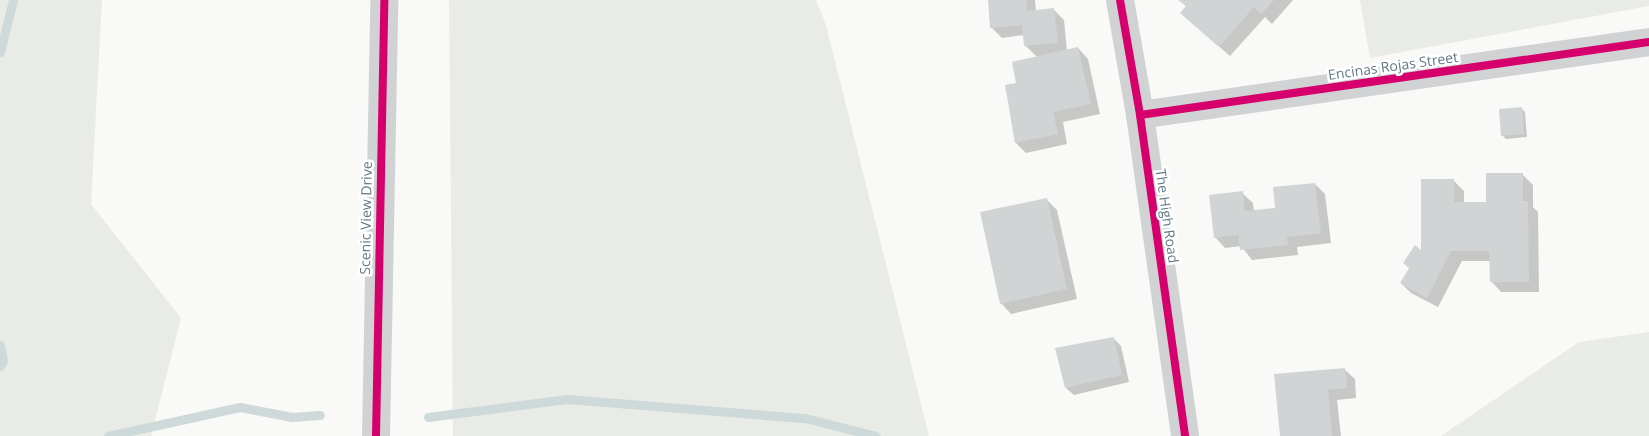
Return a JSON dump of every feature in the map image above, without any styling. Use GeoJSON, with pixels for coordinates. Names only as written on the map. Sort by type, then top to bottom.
{"type":"FeatureCollection","features":[{"type":"Feature","properties":{"kind":"street","name":"Scenic View Drive"},"geometry":{"type":"LineString","coordinates":[[376,436],[384,0]]}},
{"type":"Feature","properties":{"kind":"street","name":"The High Road"},"geometry":{"type":"LineString","coordinates":[[1120,0],[1140,115],[1185,436]]}},
{"type":"Feature","properties":{"kind":"street","name":"Encinas Rojas Street"},"geometry":{"type":"LineString","coordinates":[[1140,115],[1649,42]]}},
{"type":"Feature","properties":{"kind":"shaded area"},"geometry":{"type":"Polygon","coordinates":[[[0,0],[102,0],[91,204],[181,318],[151,436],[0,436],[0,0]]]}},
{"type":"Feature","properties":{"kind":"shaded area"},"geometry":{"type":"Polygon","coordinates":[[[449,0],[816,0],[826,25],[929,436],[453,436],[449,0]]]}},
{"type":"Feature","properties":{"kind":"shaded area"},"geometry":{"type":"Polygon","coordinates":[[[1360,0],[1649,0],[1649,6],[1370,58],[1360,0]]]}},
{"type":"Feature","properties":{"kind":"shaded area"},"geometry":{"type":"Polygon","coordinates":[[[1649,332],[1649,436],[1441,436],[1579,342],[1649,332]]]}},
{"type":"Feature","properties":{"kind":"building"},"geometry":{"type":"Polygon","coordinates":[[[988,0],[1026,0],[1027,11],[1054,8],[1058,43],[1024,46],[1022,25],[990,28],[988,0]]]}},
{"type":"Feature","properties":{"kind":"building"},"geometry":{"type":"Polygon","coordinates":[[[1178,0],[1274,0],[1261,14],[1254,7],[1219,47],[1180,13],[1186,6],[1178,0]]]}},
{"type":"Feature","properties":{"kind":"building"},"geometry":{"type":"Polygon","coordinates":[[[1078,47],[1091,104],[1053,112],[1058,134],[1015,143],[1005,85],[1016,83],[1012,62],[1078,47]]]}},
{"type":"Feature","properties":{"kind":"building"},"geometry":{"type":"Polygon","coordinates":[[[1522,107],[1524,134],[1501,136],[1499,109],[1522,107]]]}},
{"type":"Feature","properties":{"kind":"building"},"geometry":{"type":"Polygon","coordinates":[[[1486,173],[1523,173],[1523,201],[1528,201],[1529,282],[1490,282],[1489,251],[1451,251],[1427,298],[1400,283],[1409,268],[1403,263],[1415,245],[1421,250],[1421,179],[1454,179],[1454,202],[1486,202],[1486,173]]]}},
{"type":"Feature","properties":{"kind":"building"},"geometry":{"type":"Polygon","coordinates":[[[1315,183],[1321,233],[1287,237],[1288,245],[1240,250],[1238,235],[1214,238],[1209,195],[1243,191],[1245,211],[1275,208],[1273,187],[1315,183]]]}},
{"type":"Feature","properties":{"kind":"building"},"geometry":{"type":"Polygon","coordinates":[[[1047,198],[1067,289],[1000,304],[980,212],[1047,198]]]}},
{"type":"Feature","properties":{"kind":"building"},"geometry":{"type":"Polygon","coordinates":[[[1114,337],[1122,375],[1065,388],[1055,348],[1114,337]]]}},
{"type":"Feature","properties":{"kind":"building"},"geometry":{"type":"Polygon","coordinates":[[[1345,368],[1347,388],[1328,390],[1332,436],[1280,436],[1274,374],[1345,368]]]}},
{"type":"Feature","properties":{"kind":"waterway"},"geometry":{"type":"LineString","coordinates":[[0,52],[13,0]]}},
{"type":"Feature","properties":{"kind":"waterway"},"geometry":{"type":"LineString","coordinates":[[0,345],[3,361],[0,366]]}},
{"type":"Feature","properties":{"kind":"waterway"},"geometry":{"type":"LineString","coordinates":[[428,417],[567,399],[805,418],[876,436]]}},
{"type":"Feature","properties":{"kind":"waterway"},"geometry":{"type":"LineString","coordinates":[[108,436],[240,407],[292,417],[320,415]]}},
{"type":"Feature","properties":{"kind":"cycle path"},"geometry":{"type":"LineString","coordinates":[[376,436],[384,0]]}},
{"type":"Feature","properties":{"kind":"cycle path"},"geometry":{"type":"LineString","coordinates":[[1120,0],[1140,115],[1185,436]]}},
{"type":"Feature","properties":{"kind":"cycle path"},"geometry":{"type":"LineString","coordinates":[[1140,115],[1649,42]]}}]}
